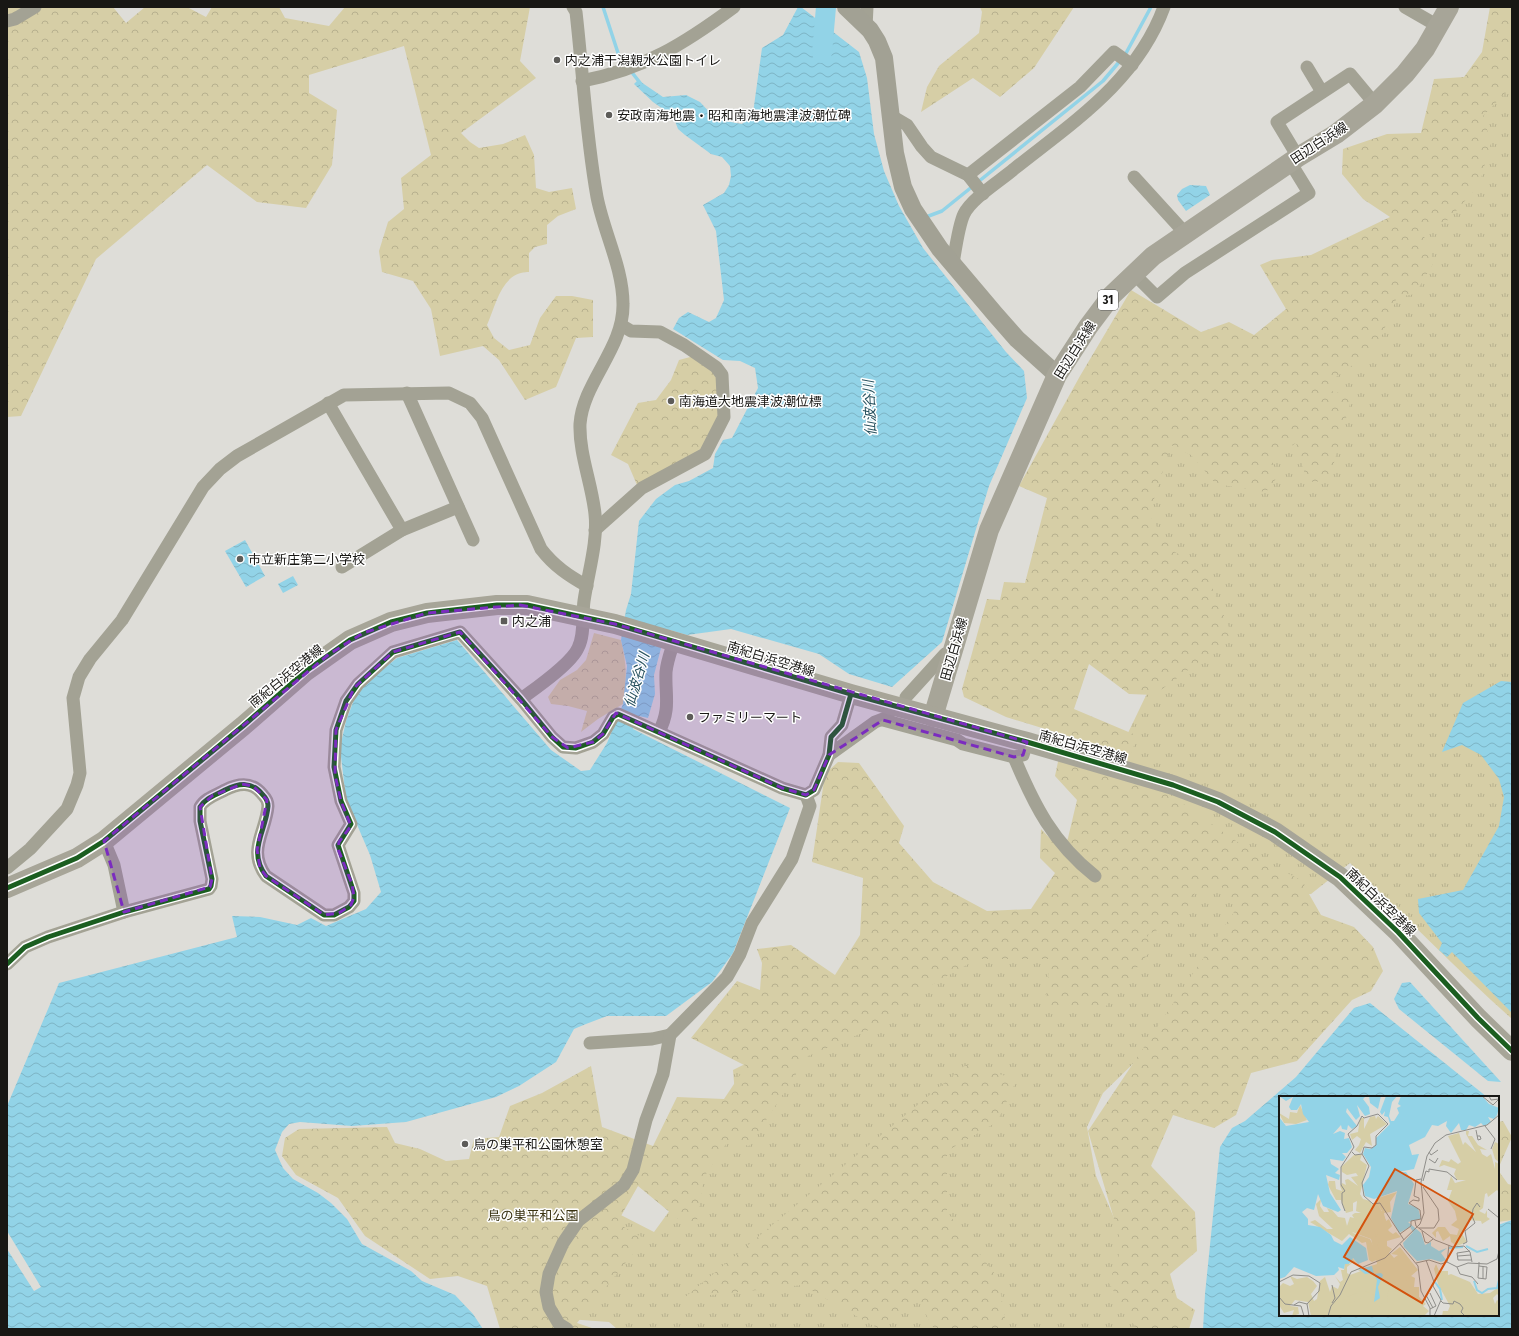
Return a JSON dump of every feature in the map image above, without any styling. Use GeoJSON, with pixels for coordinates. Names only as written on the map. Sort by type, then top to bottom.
{"type":"FeatureCollection","features":[{"type":"Feature","properties":{"kind":"main road","name":"田辺白浜線"},"geometry":{"type":"LineString","coordinates":[[933,717],[945,682],[989,530],[1057,375],[1088,327],[1112,295],[1153,256],[1294,159],[1336,134],[1375,104],[1405,74],[1420,55],[1449,7]]}},
{"type":"Feature","properties":{"kind":"main road","name":"南紀白浜空港線"},"geometry":{"type":"LineString","coordinates":[[7,888],[64,864],[104,841],[243,726],[306,671],[363,633],[391,622],[427,613],[497,606],[527,606],[615,624],[933,717],[1020,749],[1173,785],[1218,802],[1275,832],[1340,877],[1398,932],[1478,1018],[1512,1051]]}},
{"type":"Feature","properties":{"kind":"street"},"geometry":{"type":"LineString","coordinates":[[7,21],[15,19],[35,7]]}},
{"type":"Feature","properties":{"kind":"street"},"geometry":{"type":"LineString","coordinates":[[521,699],[575,654],[579,646],[582,630],[584,600],[595,530],[595,514],[581,443],[580,422],[584,403],[621,325],[624,304],[619,277],[598,200],[590,154],[576,12],[573,7]]}},
{"type":"Feature","properties":{"kind":"street"},"geometry":{"type":"LineString","coordinates":[[582,81],[624,71],[644,63],[674,48],[734,7]]}},
{"type":"Feature","properties":{"kind":"street"},"geometry":{"type":"LineString","coordinates":[[846,7],[866,19],[884,58],[894,153],[902,187],[913,209],[932,238],[1017,339],[1057,375]]}},
{"type":"Feature","properties":{"kind":"street"},"geometry":{"type":"LineString","coordinates":[[953,264],[964,214],[982,192],[1099,102],[1126,61],[1159,20],[1164,7]]}},
{"type":"Feature","properties":{"kind":"street"},"geometry":{"type":"LineString","coordinates":[[1406,7],[1438,26]]}},
{"type":"Feature","properties":{"kind":"street"},"geometry":{"type":"LineString","coordinates":[[970,177],[1080,87],[1114,52],[1126,61]]}},
{"type":"Feature","properties":{"kind":"street"},"geometry":{"type":"LineString","coordinates":[[1307,67],[1322,92]]}},
{"type":"Feature","properties":{"kind":"street"},"geometry":{"type":"LineString","coordinates":[[1134,274],[1157,297],[1185,273],[1309,192],[1277,122],[1350,74],[1375,104]]}},
{"type":"Feature","properties":{"kind":"street"},"geometry":{"type":"LineString","coordinates":[[890,115],[907,125],[931,157],[970,177],[982,192]]}},
{"type":"Feature","properties":{"kind":"street"},"geometry":{"type":"LineString","coordinates":[[1134,177],[1185,233]]}},
{"type":"Feature","properties":{"kind":"street"},"geometry":{"type":"LineString","coordinates":[[595,530],[642,488],[705,454],[724,417],[722,375],[716,366],[689,348],[660,332],[631,331],[621,325]]}},
{"type":"Feature","properties":{"kind":"street"},"geometry":{"type":"LineString","coordinates":[[407,393],[473,540]]}},
{"type":"Feature","properties":{"kind":"street"},"geometry":{"type":"LineString","coordinates":[[7,868],[30,849],[68,809],[80,773],[73,698],[79,677],[90,659],[122,620],[203,487],[220,469],[237,456],[344,395],[449,393],[470,403],[482,418],[541,550],[552,563],[568,576],[587,586]]}},
{"type":"Feature","properties":{"kind":"street"},"geometry":{"type":"LineString","coordinates":[[328,403],[402,530]]}},
{"type":"Feature","properties":{"kind":"street"},"geometry":{"type":"LineString","coordinates":[[342,567],[402,530],[458,506]]}},
{"type":"Feature","properties":{"kind":"street"},"geometry":{"type":"LineString","coordinates":[[7,964],[20,951],[34,942],[124,912],[210,888],[212,879],[200,820],[200,807],[212,796],[242,784],[253,786],[260,791],[267,800],[268,805],[258,842],[257,854],[260,868],[266,876],[321,914],[328,916],[339,913],[351,904],[354,897],[352,884],[338,848],[339,842],[351,826],[338,791],[334,767],[336,730],[344,707],[358,684],[393,652],[460,632],[521,699],[557,743],[568,748],[582,746],[599,738],[607,729],[613,717],[618,714],[782,788],[806,795],[814,790],[829,755],[831,737],[842,726],[851,694]]}},
{"type":"Feature","properties":{"kind":"street"},"geometry":{"type":"LineString","coordinates":[[659,732],[664,722],[668,703],[666,673],[671,641]]}},
{"type":"Feature","properties":{"kind":"street"},"geometry":{"type":"LineString","coordinates":[[906,697],[945,654],[952,654]]}},
{"type":"Feature","properties":{"kind":"street"},"geometry":{"type":"LineString","coordinates":[[829,755],[875,722],[886,718],[957,740],[963,744],[1020,749],[1030,795],[1053,833],[1077,862],[1095,876]]}},
{"type":"Feature","properties":{"kind":"street"},"geometry":{"type":"LineString","coordinates":[[567,1329],[559,1324],[549,1307],[546,1292],[549,1274],[563,1243],[578,1221],[624,1185],[633,1170],[646,1120],[663,1074],[670,1035],[727,977],[740,954],[752,923],[792,859],[810,806],[806,795]]}},
{"type":"Feature","properties":{"kind":"street"},"geometry":{"type":"LineString","coordinates":[[104,841],[114,865],[124,912]]}},
{"type":"Feature","properties":{"kind":"street"},"geometry":{"type":"LineString","coordinates":[[590,1043],[670,1035]]}},
{"type":"Feature","properties":{"kind":"highlighted area"},"geometry":{"type":"Polygon","coordinates":[[[520,605],[615,624],[1027,742],[1023,755],[1014,757],[883,720],[829,755],[814,790],[806,795],[782,788],[616,713],[603,734],[593,742],[568,748],[552,737],[460,632],[393,652],[354,688],[336,730],[335,775],[341,801],[351,826],[339,842],[338,849],[352,884],[354,897],[351,905],[339,913],[324,915],[266,876],[260,868],[257,850],[267,800],[253,786],[242,784],[212,796],[200,807],[212,879],[210,887],[124,912],[104,841],[328,655],[363,633],[427,613],[520,605]]]}},
{"type":"Feature","properties":{"kind":"green space"},"geometry":{"type":"Polygon","coordinates":[[[7,7],[113,7],[126,23],[145,7],[187,7],[206,17],[212,7],[279,7],[285,18],[329,26],[345,7],[530,7],[520,61],[536,78],[461,133],[479,148],[503,144],[525,135],[534,155],[536,188],[549,192],[572,188],[576,209],[558,216],[547,225],[547,244],[535,247],[529,253],[529,272],[520,273],[512,277],[506,283],[497,299],[487,325],[494,338],[509,350],[530,345],[540,318],[556,296],[572,296],[593,300],[593,337],[576,338],[556,387],[525,400],[499,360],[483,346],[440,356],[431,309],[413,281],[382,272],[379,251],[388,222],[404,209],[401,178],[431,155],[404,46],[309,75],[309,93],[337,110],[332,165],[306,208],[257,202],[207,165],[96,259],[21,416],[7,417],[7,7]]]}},
{"type":"Feature","properties":{"kind":"green space"},"geometry":{"type":"Polygon","coordinates":[[[980,7],[1074,7],[1034,68],[1000,97],[973,78],[921,112],[927,87],[939,66],[979,33],[982,12],[980,7]]]}},
{"type":"Feature","properties":{"kind":"green space"},"geometry":{"type":"Polygon","coordinates":[[[1490,7],[1512,7],[1512,86],[1483,116],[1491,143],[1479,185],[1448,220],[1422,231],[1434,262],[1415,294],[1397,297],[1377,348],[1333,379],[1331,391],[1352,396],[1329,481],[1307,482],[1296,443],[1271,459],[1278,476],[1266,492],[1216,484],[1191,455],[1171,445],[1149,515],[1172,550],[1205,571],[1233,637],[1154,695],[1129,694],[1089,664],[1074,709],[1138,736],[1130,755],[1006,717],[964,697],[962,689],[987,599],[1000,600],[1004,582],[1025,583],[1047,498],[1019,486],[1080,376],[1131,290],[1201,332],[1229,322],[1254,335],[1286,309],[1260,265],[1272,260],[1311,255],[1390,217],[1363,199],[1342,174],[1343,149],[1387,134],[1421,133],[1434,79],[1464,77],[1482,52],[1490,7]]]}},
{"type":"Feature","properties":{"kind":"green space"},"geometry":{"type":"Polygon","coordinates":[[[1512,43],[1512,1019],[1450,961],[1350,863],[1311,894],[1291,895],[1140,1057],[1103,1093],[1087,1127],[1096,1176],[1120,1232],[1138,1329],[617,1329],[609,1322],[568,1319],[615,1212],[654,1232],[737,1118],[733,1070],[855,1009],[923,964],[1060,949],[1127,735],[1151,685],[1169,553],[1138,512],[1131,449],[1261,405],[1512,43]]]}},
{"type":"Feature","properties":{"kind":"green space"},"geometry":{"type":"Polygon","coordinates":[[[694,356],[712,371],[718,380],[719,413],[704,450],[637,485],[628,464],[611,455],[638,403],[656,400],[671,380],[679,360],[694,356]]]}},
{"type":"Feature","properties":{"kind":"green space"},"geometry":{"type":"Polygon","coordinates":[[[594,633],[621,640],[626,679],[623,704],[598,719],[581,732],[587,711],[568,706],[551,704],[548,697],[560,680],[577,670],[586,660],[594,633]]]}},
{"type":"Feature","properties":{"kind":"green space","name":"鳥の巣平和公園"},"geometry":{"type":"Polygon","coordinates":[[[1059,757],[1169,794],[1269,864],[1301,880],[1321,915],[1354,927],[1373,947],[1383,971],[1371,991],[1352,1000],[1297,1061],[1251,1073],[1236,1115],[1214,1128],[1173,1115],[1151,1166],[1195,1212],[1197,1251],[1170,1274],[1177,1298],[1195,1310],[1189,1329],[1135,1329],[1109,1283],[1122,1246],[1088,1131],[1236,909],[1221,886],[1197,889],[1182,918],[1147,935],[1152,949],[1103,1010],[1045,1007],[1050,959],[977,959],[914,995],[878,1026],[808,1056],[749,1146],[728,1141],[704,1177],[695,1233],[638,1186],[617,1223],[645,1239],[577,1323],[595,1329],[500,1329],[487,1286],[458,1276],[430,1279],[365,1236],[338,1198],[296,1175],[282,1156],[285,1138],[299,1129],[387,1127],[395,1143],[420,1149],[446,1161],[469,1159],[474,1139],[499,1137],[510,1106],[542,1093],[591,1066],[602,1127],[653,1146],[677,1097],[724,1099],[746,1066],[691,1038],[737,981],[760,990],[762,963],[757,949],[791,945],[835,975],[860,935],[863,878],[812,862],[825,774],[838,762],[859,763],[904,826],[899,843],[933,882],[987,911],[1031,909],[1055,873],[1040,858],[1041,829],[1063,852],[1077,800],[1055,776],[1059,757]]]}},
{"type":"Feature","properties":{"kind":"green space"},"geometry":{"type":"Polygon","coordinates":[[[966,1065],[1017,1079],[997,1122],[947,1151],[947,1212],[998,1278],[1007,1329],[934,1329],[917,1298],[877,1328],[802,1285],[684,1298],[966,1065]]]}},
{"type":"Feature","properties":{"kind":"green space"},"geometry":{"type":"Polygon","coordinates":[[[1503,1121],[1512,1137],[1499,1167],[1499,1122],[1503,1121]]]}},
{"type":"Feature","properties":{"kind":"green space"},"geometry":{"type":"Polygon","coordinates":[[[1499,1171],[1508,1184],[1512,1185],[1512,1220],[1499,1222],[1499,1171]]]}},
{"type":"Feature","properties":{"kind":"water"},"geometry":{"type":"Polygon","coordinates":[[[798,7],[801,7],[859,52],[867,78],[874,134],[884,171],[899,206],[923,248],[1006,352],[1024,371],[1027,398],[989,486],[942,642],[892,687],[849,674],[819,654],[731,629],[687,635],[670,630],[661,648],[654,675],[655,694],[648,718],[639,716],[633,729],[790,808],[733,953],[712,982],[666,1016],[607,1016],[574,1029],[556,1062],[519,1086],[496,1097],[406,1122],[352,1126],[300,1122],[289,1124],[282,1132],[275,1150],[283,1168],[293,1179],[318,1193],[331,1203],[347,1219],[362,1244],[411,1271],[422,1281],[455,1295],[473,1314],[483,1329],[7,1329],[7,1249],[34,1291],[41,1287],[7,1231],[7,1106],[59,983],[237,937],[232,916],[260,917],[297,925],[311,918],[326,926],[366,909],[381,892],[370,855],[346,799],[340,748],[346,721],[358,689],[397,658],[457,640],[551,750],[581,771],[590,770],[607,743],[623,704],[627,666],[621,640],[626,610],[631,594],[639,521],[656,499],[675,485],[689,481],[713,468],[715,454],[723,440],[732,438],[758,388],[755,368],[740,361],[723,360],[673,329],[679,318],[688,312],[709,322],[716,318],[724,300],[716,231],[703,205],[724,193],[729,185],[731,176],[730,166],[722,157],[711,154],[685,135],[678,129],[673,116],[653,102],[634,84],[638,80],[663,97],[686,95],[700,102],[714,117],[725,121],[742,124],[753,113],[762,48],[783,35],[798,7]]]}},
{"type":"Feature","properties":{"kind":"water"},"geometry":{"type":"Polygon","coordinates":[[[1190,185],[1206,186],[1210,195],[1186,211],[1178,200],[1177,195],[1182,189],[1190,185]]]}},
{"type":"Feature","properties":{"kind":"water"},"geometry":{"type":"Polygon","coordinates":[[[245,540],[265,576],[246,587],[225,551],[245,540]]]}},
{"type":"Feature","properties":{"kind":"water"},"geometry":{"type":"Polygon","coordinates":[[[293,576],[298,585],[283,593],[278,584],[293,576]]]}},
{"type":"Feature","properties":{"kind":"water"},"geometry":{"type":"Polygon","coordinates":[[[1501,681],[1512,682],[1512,1013],[1452,952],[1447,957],[1439,950],[1442,943],[1419,913],[1418,899],[1463,890],[1499,826],[1504,797],[1499,779],[1481,755],[1462,745],[1442,752],[1463,703],[1501,681]]]}},
{"type":"Feature","properties":{"kind":"water"},"geometry":{"type":"Polygon","coordinates":[[[1410,982],[1501,1082],[1488,1081],[1399,1009],[1394,999],[1402,983],[1410,982]]]}},
{"type":"Feature","properties":{"kind":"water"},"geometry":{"type":"Polygon","coordinates":[[[1370,1003],[1486,1096],[1279,1096],[1279,1316],[1499,1316],[1499,1225],[1512,1220],[1512,1329],[1203,1329],[1205,1294],[1220,1147],[1232,1128],[1245,1121],[1296,1077],[1354,1008],[1370,1003]]]}},
{"type":"Feature","properties":{"kind":"waterway"},"geometry":{"type":"LineString","coordinates":[[603,7],[619,56],[641,84]]}},
{"type":"Feature","properties":{"kind":"waterway","name":"仙波谷川"},"geometry":{"type":"LineString","coordinates":[[822,53],[826,7]]}},
{"type":"Feature","properties":{"kind":"waterway"},"geometry":{"type":"LineString","coordinates":[[926,217],[942,211],[1103,81],[1125,55],[1151,7]]}},
{"type":"Feature","properties":{"kind":"cycle path"},"geometry":{"type":"LineString","coordinates":[[7,888],[77,858],[104,841],[243,726],[306,671],[350,640],[391,622],[427,613],[497,605],[527,605],[615,624],[851,694],[1027,742],[1173,785],[1218,802],[1275,832],[1340,877],[1398,932],[1478,1018],[1512,1051]]}},
{"type":"Feature","properties":{"kind":"cycle path"},"geometry":{"type":"LineString","coordinates":[[7,964],[25,947],[48,937],[124,912],[209,889],[212,879],[200,821],[200,807],[211,797],[240,785],[250,785],[259,790],[268,803],[267,815],[258,849],[258,858],[266,876],[324,915],[334,915],[349,907],[354,901],[354,893],[338,845],[351,824],[341,801],[334,767],[336,730],[346,701],[358,684],[393,652],[460,632],[521,699],[552,737],[563,747],[576,748],[593,742],[603,734],[613,717],[618,714],[782,788],[806,795],[814,790],[829,755],[831,737],[842,725],[851,694]]}},
{"type":"Feature","properties":{"kind":"place","name":"内之浦干潟親水公園トイレ"},"geometry":{"type":"Point","coordinates":[557,60]}},
{"type":"Feature","properties":{"kind":"place","name":"安政南海地震・昭和南海地震津波潮位碑"},"geometry":{"type":"Point","coordinates":[609,115]}},
{"type":"Feature","properties":{"kind":"place","name":"南海道大地震津波潮位標"},"geometry":{"type":"Point","coordinates":[671,401]}},
{"type":"Feature","properties":{"kind":"place","name":"市立新庄第二小学校"},"geometry":{"type":"Point","coordinates":[240,559]}},
{"type":"Feature","properties":{"kind":"place","name":"内之浦"},"geometry":{"type":"Point","coordinates":[504,621]}},
{"type":"Feature","properties":{"kind":"place","name":"ファミリーマート"},"geometry":{"type":"Point","coordinates":[690,717]}},
{"type":"Feature","properties":{"kind":"place","name":"鳥の巣平和公園休憩室"},"geometry":{"type":"Point","coordinates":[465,1144]}}]}
